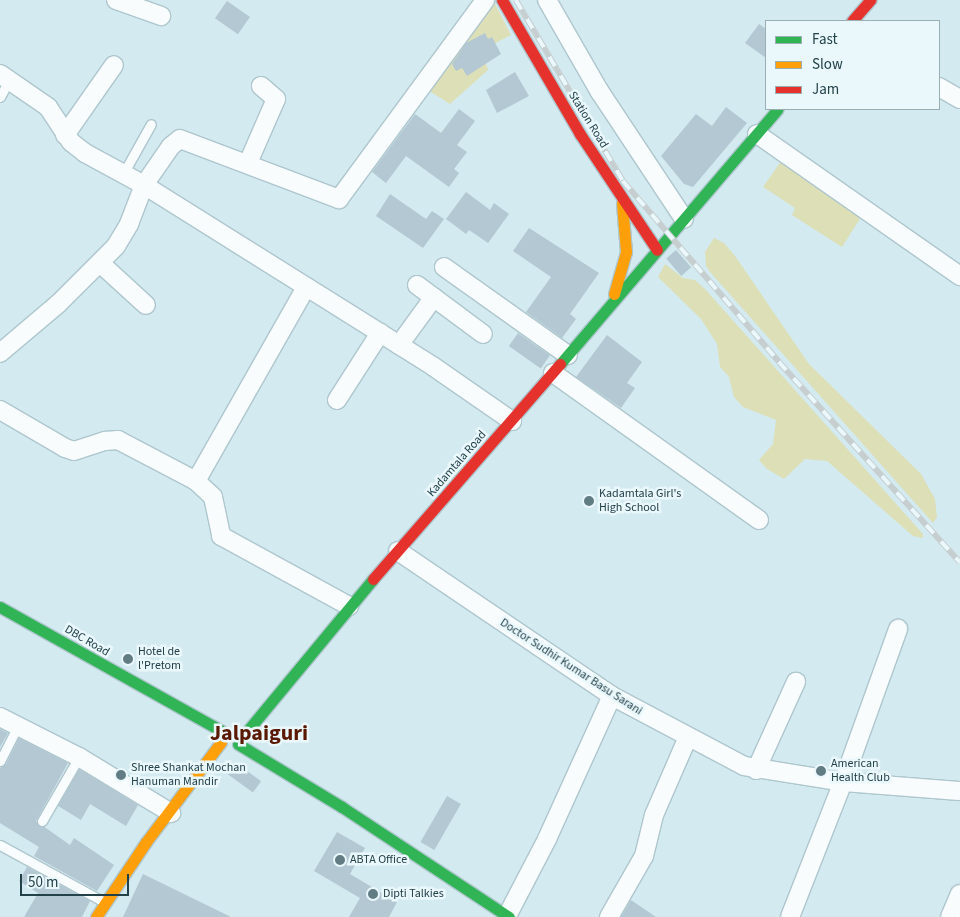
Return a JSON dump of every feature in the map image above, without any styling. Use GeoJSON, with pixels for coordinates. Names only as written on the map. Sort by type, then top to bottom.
{"type":"FeatureCollection","features":[{"type":"Feature","properties":{"kind":"main road","name":"Station Road"},"geometry":{"type":"LineString","coordinates":[[502,0],[575,126],[657,250]]}},
{"type":"Feature","properties":{"kind":"main road"},"geometry":{"type":"LineString","coordinates":[[853,20],[870,0]]}},
{"type":"Feature","properties":{"kind":"main road","name":"Kadamtala Road"},"geometry":{"type":"LineString","coordinates":[[170,813],[235,746],[264,707],[349,606],[512,421],[777,110]]}},
{"type":"Feature","properties":{"kind":"main road"},"geometry":{"type":"LineString","coordinates":[[592,326],[611,300],[623,268],[627,238],[621,197]]}},
{"type":"Feature","properties":{"kind":"main road","name":"DBC Road"},"geometry":{"type":"LineString","coordinates":[[0,607],[225,737]]}},
{"type":"Feature","properties":{"kind":"main road","name":"Kadamtala Road"},"geometry":{"type":"LineString","coordinates":[[96,917],[104,902],[225,737],[264,707]]}},
{"type":"Feature","properties":{"kind":"main road"},"geometry":{"type":"LineString","coordinates":[[225,737],[235,746]]}},
{"type":"Feature","properties":{"kind":"main road"},"geometry":{"type":"LineString","coordinates":[[225,737],[235,746],[342,807],[505,917]]}},
{"type":"Feature","properties":{"kind":"street"},"geometry":{"type":"LineString","coordinates":[[116,0],[161,16]]}},
{"type":"Feature","properties":{"kind":"street"},"geometry":{"type":"LineString","coordinates":[[0,353],[100,263],[123,236],[144,185],[171,146],[180,139],[248,162],[339,200],[485,0]]}},
{"type":"Feature","properties":{"kind":"street"},"geometry":{"type":"LineString","coordinates":[[547,0],[600,92],[684,219]]}},
{"type":"Feature","properties":{"kind":"street"},"geometry":{"type":"LineString","coordinates":[[65,135],[114,65]]}},
{"type":"Feature","properties":{"kind":"street"},"geometry":{"type":"LineString","coordinates":[[4,77],[48,107],[65,135],[85,152],[144,185],[380,333],[512,421]]}},
{"type":"Feature","properties":{"kind":"street"},"geometry":{"type":"LineString","coordinates":[[248,162],[276,99],[261,86]]}},
{"type":"Feature","properties":{"kind":"street"},"geometry":{"type":"LineString","coordinates":[[940,87],[960,98]]}},
{"type":"Feature","properties":{"kind":"street"},"geometry":{"type":"LineString","coordinates":[[757,134],[960,276]]}},
{"type":"Feature","properties":{"kind":"street"},"geometry":{"type":"LineString","coordinates":[[100,263],[146,305]]}},
{"type":"Feature","properties":{"kind":"street"},"geometry":{"type":"LineString","coordinates":[[444,267],[568,355]]}},
{"type":"Feature","properties":{"kind":"street"},"geometry":{"type":"LineString","coordinates":[[417,285],[483,334]]}},
{"type":"Feature","properties":{"kind":"street"},"geometry":{"type":"LineString","coordinates":[[196,481],[306,287]]}},
{"type":"Feature","properties":{"kind":"street"},"geometry":{"type":"LineString","coordinates":[[399,345],[434,298]]}},
{"type":"Feature","properties":{"kind":"street"},"geometry":{"type":"LineString","coordinates":[[337,400],[380,333]]}},
{"type":"Feature","properties":{"kind":"street"},"geometry":{"type":"LineString","coordinates":[[553,373],[759,520]]}},
{"type":"Feature","properties":{"kind":"street"},"geometry":{"type":"LineString","coordinates":[[0,410],[65,448],[74,451],[105,441],[118,440],[196,481],[213,497],[221,536],[349,606]]}},
{"type":"Feature","properties":{"kind":"street","name":"Doctor Sudhir Kumar Basu Sarani"},"geometry":{"type":"LineString","coordinates":[[398,551],[612,696],[687,739],[756,770],[844,782],[960,791]]}},
{"type":"Feature","properties":{"kind":"street"},"geometry":{"type":"LineString","coordinates":[[794,916],[898,629]]}},
{"type":"Feature","properties":{"kind":"street"},"geometry":{"type":"LineString","coordinates":[[756,770],[796,682]]}},
{"type":"Feature","properties":{"kind":"street"},"geometry":{"type":"LineString","coordinates":[[505,917],[548,839],[612,696]]}},
{"type":"Feature","properties":{"kind":"street"},"geometry":{"type":"LineString","coordinates":[[0,717],[79,757],[170,813]]}},
{"type":"Feature","properties":{"kind":"street"},"geometry":{"type":"LineString","coordinates":[[609,917],[644,856],[654,815],[687,739]]}},
{"type":"Feature","properties":{"kind":"street"},"geometry":{"type":"LineString","coordinates":[[950,917],[960,894]]}},
{"type":"Feature","properties":{"kind":"lane"},"geometry":{"type":"LineString","coordinates":[[0,97],[4,77]]}},
{"type":"Feature","properties":{"kind":"lane"},"geometry":{"type":"LineString","coordinates":[[123,174],[151,124]]}},
{"type":"Feature","properties":{"kind":"lane"},"geometry":{"type":"LineString","coordinates":[[0,761],[18,726]]}},
{"type":"Feature","properties":{"kind":"lane"},"geometry":{"type":"LineString","coordinates":[[42,821],[79,757]]}},
{"type":"Feature","properties":{"kind":"lane"},"geometry":{"type":"LineString","coordinates":[[0,845],[104,902]]}},
{"type":"Feature","properties":{"kind":"green space"},"geometry":{"type":"Polygon","coordinates":[[[493,0],[511,35],[482,50],[488,70],[450,104],[423,87],[493,0]]]}},
{"type":"Feature","properties":{"kind":"green space"},"geometry":{"type":"Polygon","coordinates":[[[784,157],[863,214],[842,247],[792,215],[795,208],[763,187],[784,157]]]}},
{"type":"Feature","properties":{"kind":"green space"},"geometry":{"type":"Polygon","coordinates":[[[714,238],[724,243],[735,256],[809,364],[921,474],[935,499],[937,517],[933,523],[710,272],[706,266],[705,252],[714,238]]]}},
{"type":"Feature","properties":{"kind":"green space"},"geometry":{"type":"Polygon","coordinates":[[[665,264],[683,278],[695,280],[705,289],[923,534],[923,538],[913,536],[827,461],[805,459],[784,479],[767,469],[759,460],[773,444],[776,420],[743,407],[734,397],[729,377],[720,367],[717,344],[701,319],[658,277],[665,264]]]}},
{"type":"Feature","properties":{"kind":"building"},"geometry":{"type":"Polygon","coordinates":[[[227,1],[250,17],[238,34],[215,18],[227,1]]]}},
{"type":"Feature","properties":{"kind":"building"},"geometry":{"type":"Polygon","coordinates":[[[759,24],[765,28],[765,57],[745,43],[759,24]]]}},
{"type":"Feature","properties":{"kind":"building"},"geometry":{"type":"Polygon","coordinates":[[[485,33],[488,39],[492,37],[501,54],[467,76],[462,68],[456,71],[452,64],[466,43],[485,33]]]}},
{"type":"Feature","properties":{"kind":"building"},"geometry":{"type":"Polygon","coordinates":[[[515,72],[529,96],[497,113],[486,90],[515,72]]]}},
{"type":"Feature","properties":{"kind":"building"},"geometry":{"type":"Polygon","coordinates":[[[726,107],[747,123],[693,187],[684,184],[661,156],[696,114],[712,126],[726,107]]]}},
{"type":"Feature","properties":{"kind":"building"},"geometry":{"type":"Polygon","coordinates":[[[459,109],[475,121],[457,145],[467,152],[454,169],[459,173],[449,187],[406,156],[386,183],[372,172],[415,114],[441,133],[459,109]]]}},
{"type":"Feature","properties":{"kind":"building"},"geometry":{"type":"Polygon","coordinates":[[[466,192],[490,210],[494,203],[509,214],[488,243],[469,230],[466,234],[446,219],[466,192]]]}},
{"type":"Feature","properties":{"kind":"building"},"geometry":{"type":"Polygon","coordinates":[[[390,194],[426,219],[432,211],[444,219],[423,248],[376,216],[390,194]]]}},
{"type":"Feature","properties":{"kind":"building"},"geometry":{"type":"Polygon","coordinates":[[[529,228],[599,273],[570,314],[576,319],[562,338],[526,312],[551,277],[513,251],[529,228]]]}},
{"type":"Feature","properties":{"kind":"building"},"geometry":{"type":"Polygon","coordinates":[[[676,250],[691,267],[681,276],[666,259],[676,250]]]}},
{"type":"Feature","properties":{"kind":"building"},"geometry":{"type":"Polygon","coordinates":[[[518,333],[550,355],[541,368],[509,346],[518,333]]]}},
{"type":"Feature","properties":{"kind":"building"},"geometry":{"type":"Polygon","coordinates":[[[607,335],[642,362],[627,383],[635,388],[621,408],[576,377],[607,335]]]}},
{"type":"Feature","properties":{"kind":"building"},"geometry":{"type":"Polygon","coordinates":[[[0,729],[8,733],[0,747],[0,729]]]}},
{"type":"Feature","properties":{"kind":"building"},"geometry":{"type":"Polygon","coordinates":[[[19,738],[68,763],[36,821],[70,845],[74,838],[114,865],[97,891],[34,856],[39,847],[0,823],[0,768],[6,764],[19,738]]]}},
{"type":"Feature","properties":{"kind":"building"},"geometry":{"type":"Polygon","coordinates":[[[236,763],[261,781],[253,793],[228,774],[236,763]]]}},
{"type":"Feature","properties":{"kind":"building"},"geometry":{"type":"Polygon","coordinates":[[[79,769],[138,805],[126,826],[90,804],[81,820],[58,806],[79,769]]]}},
{"type":"Feature","properties":{"kind":"building"},"geometry":{"type":"Polygon","coordinates":[[[447,796],[461,804],[434,850],[420,842],[447,796]]]}},
{"type":"Feature","properties":{"kind":"building"},"geometry":{"type":"Polygon","coordinates":[[[337,832],[365,848],[350,874],[397,902],[389,917],[349,917],[360,898],[314,871],[337,832]]]}},
{"type":"Feature","properties":{"kind":"building"},"geometry":{"type":"Polygon","coordinates":[[[27,867],[90,901],[82,917],[24,917],[38,893],[19,881],[27,867]]]}},
{"type":"Feature","properties":{"kind":"building"},"geometry":{"type":"Polygon","coordinates":[[[143,874],[231,917],[123,917],[143,874]]]}},
{"type":"Feature","properties":{"kind":"building"},"geometry":{"type":"Polygon","coordinates":[[[631,900],[656,917],[621,917],[631,900]]]}},
{"type":"Feature","properties":{"kind":"railway"},"geometry":{"type":"LineString","coordinates":[[516,0],[623,181],[779,362],[960,562]]}},
{"type":"Feature","properties":{"kind":"traffic: fast"},"geometry":{"type":"LineString","coordinates":[[560,364],[777,110]]}},
{"type":"Feature","properties":{"kind":"traffic: fast"},"geometry":{"type":"LineString","coordinates":[[239,741],[373,579]]}},
{"type":"Feature","properties":{"kind":"traffic: fast"},"geometry":{"type":"LineString","coordinates":[[0,607],[227,734]]}},
{"type":"Feature","properties":{"kind":"traffic: fast"},"geometry":{"type":"LineString","coordinates":[[238,744],[342,807],[509,917]]}},
{"type":"Feature","properties":{"kind":"traffic: slow"},"geometry":{"type":"LineString","coordinates":[[614,294],[626,252],[622,203]]}},
{"type":"Feature","properties":{"kind":"traffic: slow"},"geometry":{"type":"LineString","coordinates":[[96,917],[146,842],[221,742]]}},
{"type":"Feature","properties":{"kind":"traffic: jam"},"geometry":{"type":"LineString","coordinates":[[502,0],[580,134],[657,250]]}},
{"type":"Feature","properties":{"kind":"traffic: jam"},"geometry":{"type":"LineString","coordinates":[[853,20],[870,0]]}},
{"type":"Feature","properties":{"kind":"traffic: jam"},"geometry":{"type":"LineString","coordinates":[[373,579],[560,364]]}},
{"type":"Feature","properties":{"kind":"place","name":"Kadamtala Girl's High School"},"geometry":{"type":"Point","coordinates":[589,501]}},
{"type":"Feature","properties":{"kind":"place","name":"Hotel de l'Pretom"},"geometry":{"type":"Point","coordinates":[128,659]}},
{"type":"Feature","properties":{"kind":"place","name":"American Health Club"},"geometry":{"type":"Point","coordinates":[821,771]}},
{"type":"Feature","properties":{"kind":"place","name":"Shree Shankat Mochan Hanuman Mandir"},"geometry":{"type":"Point","coordinates":[121,775]}},
{"type":"Feature","properties":{"kind":"place","name":"ABTA Office"},"geometry":{"type":"Point","coordinates":[340,860]}},
{"type":"Feature","properties":{"kind":"place","name":"Dipti Talkies"},"geometry":{"type":"Point","coordinates":[373,894]}},
{"type":"Feature","properties":{"kind":"district","name":"Jalpaiguri"},"geometry":{"type":"Point","coordinates":[259,734]}}]}
